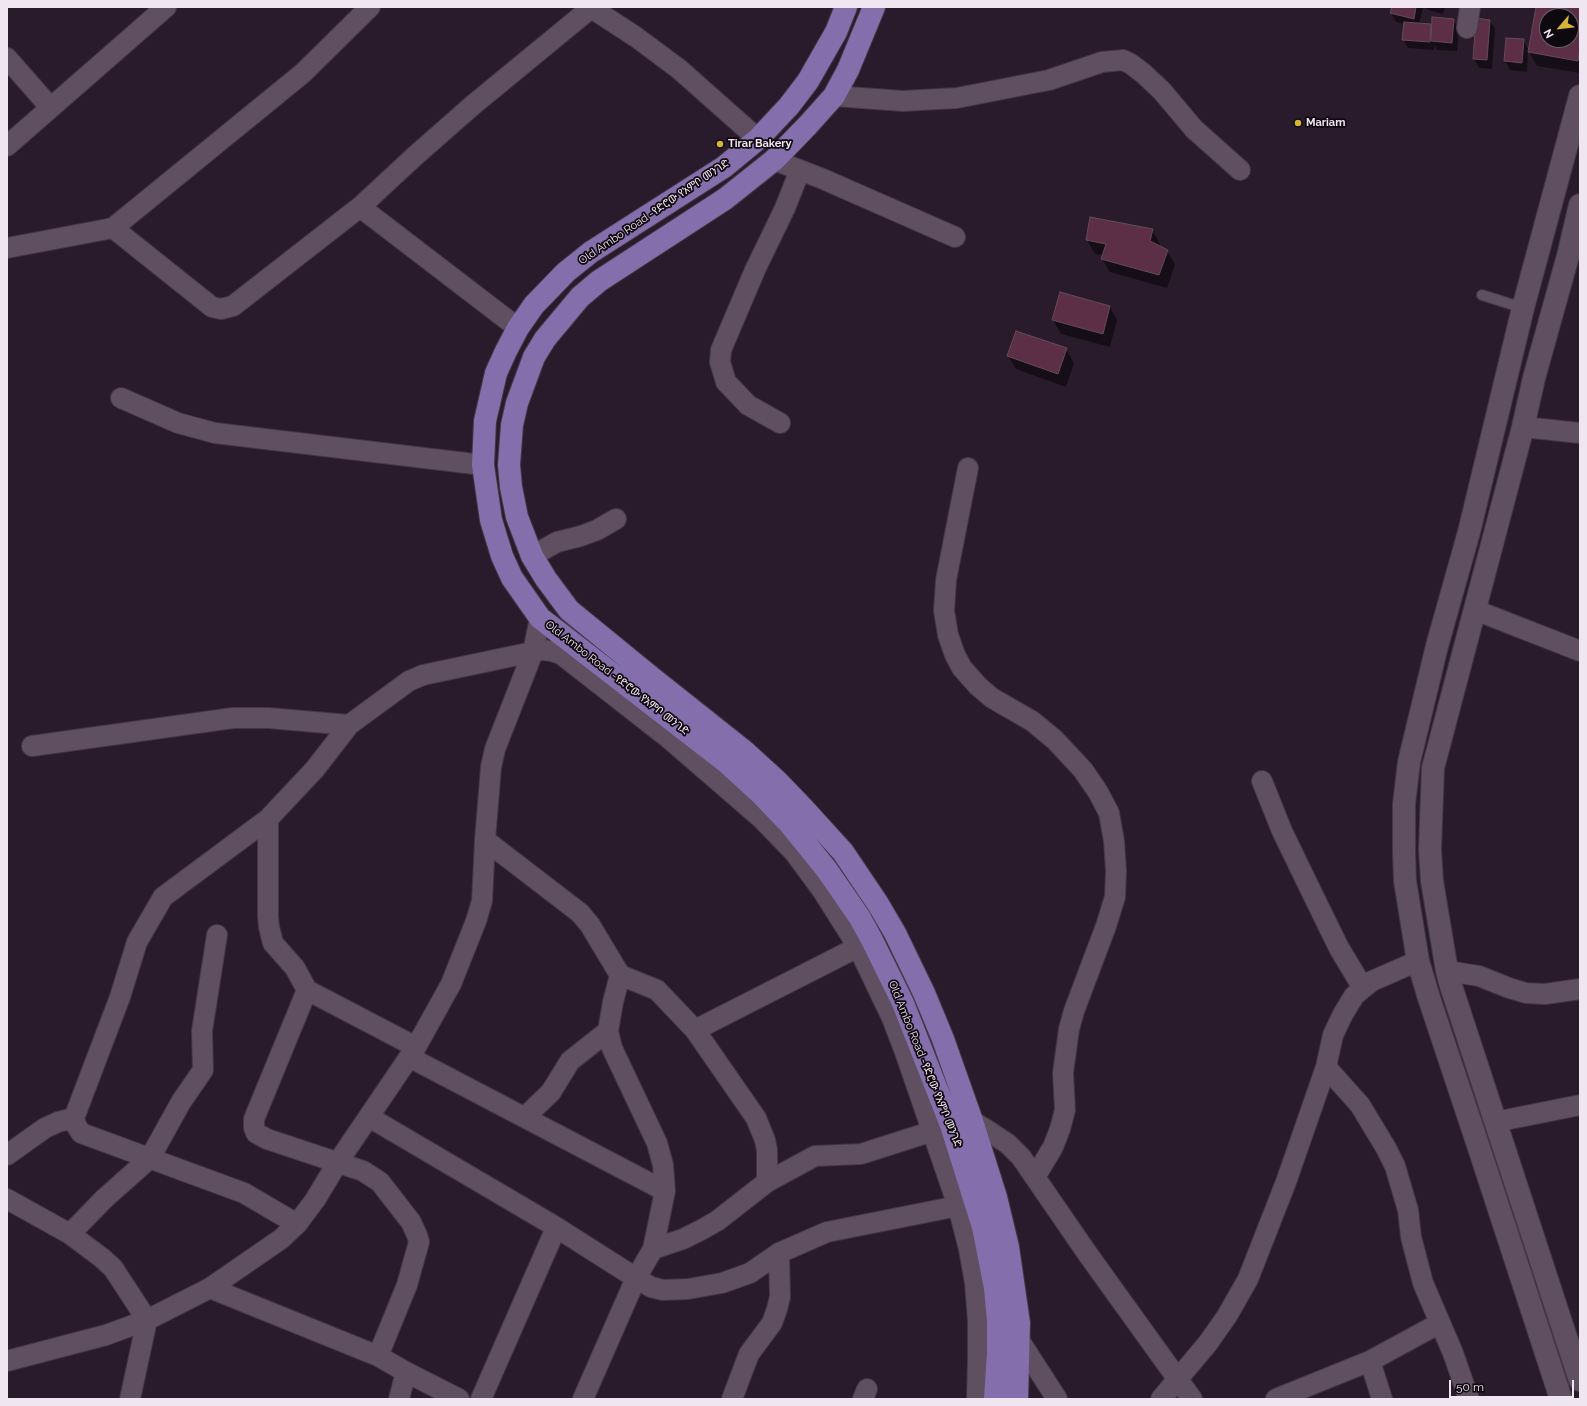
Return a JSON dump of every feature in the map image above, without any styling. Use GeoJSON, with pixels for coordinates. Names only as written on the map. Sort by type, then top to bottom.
{"type":"FeatureCollection","features":[{"type":"Feature","properties":{"kind":"main road","name":"Old Ambo Road -የድሮው የአምቦ መንገድ"},"geometry":{"type":"LineString","coordinates":[[846,7],[836,32],[808,81],[789,106],[758,139],[724,167],[607,241],[566,272],[534,305],[518,328],[496,373],[485,421],[483,465],[491,520],[502,556],[512,578],[543,621],[726,762],[789,823],[827,870],[860,918],[892,978],[920,1044],[952,1126],[983,1227],[995,1288],[998,1321],[998,1353],[995,1399]]}},
{"type":"Feature","properties":{"kind":"main road","name":"Old Ambo Road -የድሮው የአምቦ መንገድ"},"geometry":{"type":"LineString","coordinates":[[874,7],[848,70],[834,96],[774,160],[725,199],[599,280],[580,297],[545,339],[534,357],[516,403],[512,425],[509,465],[511,487],[517,517],[530,549],[546,578],[569,610],[742,750],[798,802],[843,852],[878,904],[924,993],[943,1039],[952,1126],[985,1159],[1002,1221],[1014,1284],[1019,1322],[1017,1399]]}},
{"type":"Feature","properties":{"kind":"main road"},"geometry":{"type":"LineString","coordinates":[[821,58],[848,70]]}},
{"type":"Feature","properties":{"kind":"main road"},"geometry":{"type":"LineString","coordinates":[[1561,1399],[1418,961],[1405,881],[1404,804],[1409,762],[1437,646],[1469,532],[1523,308],[1580,96]]}},
{"type":"Feature","properties":{"kind":"main road"},"geometry":{"type":"LineString","coordinates":[[1580,205],[1475,610],[1432,768],[1430,856],[1432,881],[1447,971],[1580,1380]]}},
{"type":"Feature","properties":{"kind":"main road"},"geometry":{"type":"LineString","coordinates":[[1531,281],[1559,286]]}},
{"type":"Feature","properties":{"kind":"main road"},"geometry":{"type":"LineString","coordinates":[[502,556],[530,549]]}},
{"type":"Feature","properties":{"kind":"main road"},"geometry":{"type":"LineString","coordinates":[[1409,762],[1432,768]]}},
{"type":"Feature","properties":{"kind":"main road"},"geometry":{"type":"LineString","coordinates":[[920,1044],[943,1039]]}},
{"type":"Feature","properties":{"kind":"street"},"geometry":{"type":"LineString","coordinates":[[7,146],[166,7]]}},
{"type":"Feature","properties":{"kind":"street"},"geometry":{"type":"LineString","coordinates":[[7,248],[113,228],[303,72],[370,7]]}},
{"type":"Feature","properties":{"kind":"street"},"geometry":{"type":"LineString","coordinates":[[1467,28],[1470,7]]}},
{"type":"Feature","properties":{"kind":"street"},"geometry":{"type":"LineString","coordinates":[[113,228],[208,305],[221,309],[234,306],[360,207],[473,105],[591,8],[636,37],[679,69],[758,139]]}},
{"type":"Feature","properties":{"kind":"street"},"geometry":{"type":"LineString","coordinates":[[7,58],[50,107]]}},
{"type":"Feature","properties":{"kind":"street"},"geometry":{"type":"LineString","coordinates":[[834,96],[903,101],[957,98],[1049,80],[1102,62],[1123,60],[1131,64],[1153,82],[1194,129],[1240,170]]}},
{"type":"Feature","properties":{"kind":"street"},"geometry":{"type":"LineString","coordinates":[[774,160],[955,237]]}},
{"type":"Feature","properties":{"kind":"street"},"geometry":{"type":"LineString","coordinates":[[780,423],[748,406],[726,382],[720,362],[721,350],[755,270],[785,208],[800,170]]}},
{"type":"Feature","properties":{"kind":"street"},"geometry":{"type":"LineString","coordinates":[[360,207],[518,328]]}},
{"type":"Feature","properties":{"kind":"street"},"geometry":{"type":"LineString","coordinates":[[121,398],[178,423],[215,432],[483,465]]}},
{"type":"Feature","properties":{"kind":"street"},"geometry":{"type":"LineString","coordinates":[[1523,427],[1580,433]]}},
{"type":"Feature","properties":{"kind":"street"},"geometry":{"type":"LineString","coordinates":[[968,468],[946,580],[944,610],[948,635],[955,655],[962,668],[978,686],[992,698],[1032,721],[1055,740],[1083,770],[1098,792],[1109,813],[1114,841],[1116,871],[1115,897],[1106,926],[1068,1029],[1064,1073],[1065,1110],[1053,1147],[1035,1177]]}},
{"type":"Feature","properties":{"kind":"street"},"geometry":{"type":"LineString","coordinates":[[530,549],[581,536],[616,519]]}},
{"type":"Feature","properties":{"kind":"street"},"geometry":{"type":"LineString","coordinates":[[1475,610],[1580,650]]}},
{"type":"Feature","properties":{"kind":"street"},"geometry":{"type":"LineString","coordinates":[[7,1361],[93,1340],[147,1320],[210,1288],[281,1239],[297,1224],[315,1200],[338,1162],[412,1052],[451,984],[476,921],[482,901],[491,767],[495,749],[533,652],[543,621]]}},
{"type":"Feature","properties":{"kind":"street"},"geometry":{"type":"LineString","coordinates":[[543,621],[562,654]]}},
{"type":"Feature","properties":{"kind":"street"},"geometry":{"type":"LineString","coordinates":[[297,1224],[244,1193],[82,1133],[76,1125],[74,1118],[120,997],[137,942],[163,897],[268,819],[315,769],[349,725],[409,681],[423,675],[542,650],[551,650],[562,654],[666,736],[762,819],[794,852],[822,890],[858,948],[892,1018],[952,1126],[958,1206],[969,1249],[975,1284],[978,1342],[977,1399]]}},
{"type":"Feature","properties":{"kind":"street"},"geometry":{"type":"LineString","coordinates":[[32,746],[233,718],[270,718],[349,725]]}},
{"type":"Feature","properties":{"kind":"street"},"geometry":{"type":"LineString","coordinates":[[1262,781],[1282,831],[1318,906],[1339,948],[1363,988]]}},
{"type":"Feature","properties":{"kind":"street"},"geometry":{"type":"LineString","coordinates":[[268,819],[269,928],[273,943],[295,968],[307,990],[525,1117],[665,1191]]}},
{"type":"Feature","properties":{"kind":"street"},"geometry":{"type":"LineString","coordinates":[[485,840],[580,914],[590,925],[620,975],[657,990],[695,1030],[756,1118],[765,1140],[767,1150],[766,1182]]}},
{"type":"Feature","properties":{"kind":"street"},"geometry":{"type":"LineString","coordinates":[[70,1234],[104,1199],[150,1158],[181,1102],[203,1070],[202,1031],[217,935]]}},
{"type":"Feature","properties":{"kind":"street"},"geometry":{"type":"LineString","coordinates":[[695,1030],[858,948]]}},
{"type":"Feature","properties":{"kind":"street"},"geometry":{"type":"LineString","coordinates":[[1161,1399],[1208,1343],[1227,1316],[1248,1279],[1286,1182],[1326,1067],[1333,1035],[1343,1014],[1354,996],[1372,981],[1418,961]]}},
{"type":"Feature","properties":{"kind":"street"},"geometry":{"type":"LineString","coordinates":[[1447,971],[1479,976],[1526,993],[1545,994],[1580,989]]}},
{"type":"Feature","properties":{"kind":"street"},"geometry":{"type":"LineString","coordinates":[[583,1399],[636,1278],[653,1249],[665,1191],[663,1165],[657,1142],[612,1048],[608,1031],[620,975]]}},
{"type":"Feature","properties":{"kind":"street"},"geometry":{"type":"LineString","coordinates":[[307,990],[254,1119],[254,1128],[256,1133],[267,1139],[363,1171],[380,1182],[411,1222],[419,1242],[407,1285],[378,1356]]}},
{"type":"Feature","properties":{"kind":"street"},"geometry":{"type":"LineString","coordinates":[[525,1117],[551,1092],[570,1061],[608,1031]]}},
{"type":"Feature","properties":{"kind":"street"},"geometry":{"type":"LineString","coordinates":[[1326,1067],[1360,1105],[1395,1166],[1408,1210],[1411,1237],[1423,1282],[1453,1353],[1469,1399]]}},
{"type":"Feature","properties":{"kind":"street"},"geometry":{"type":"LineString","coordinates":[[1495,1122],[1580,1105]]}},
{"type":"Feature","properties":{"kind":"street"},"geometry":{"type":"LineString","coordinates":[[369,1117],[556,1228],[651,1287],[662,1290],[688,1289],[722,1283],[750,1273],[780,1252],[827,1232],[958,1206]]}},
{"type":"Feature","properties":{"kind":"street"},"geometry":{"type":"LineString","coordinates":[[7,1155],[45,1128],[58,1122],[74,1118]]}},
{"type":"Feature","properties":{"kind":"street"},"geometry":{"type":"LineString","coordinates":[[653,1249],[683,1239],[701,1230],[717,1220],[766,1182],[815,1156],[861,1154],[952,1126],[1008,1144],[1021,1157],[1192,1399]]}},
{"type":"Feature","properties":{"kind":"street"},"geometry":{"type":"LineString","coordinates":[[7,1199],[70,1234],[102,1258],[113,1268],[147,1320],[130,1399]]}},
{"type":"Feature","properties":{"kind":"street"},"geometry":{"type":"LineString","coordinates":[[481,1399],[556,1228]]}},
{"type":"Feature","properties":{"kind":"street"},"geometry":{"type":"LineString","coordinates":[[732,1399],[749,1354],[772,1323],[777,1310],[780,1297],[780,1252]]}},
{"type":"Feature","properties":{"kind":"street"},"geometry":{"type":"LineString","coordinates":[[210,1288],[378,1356],[459,1399]]}},
{"type":"Feature","properties":{"kind":"street"},"geometry":{"type":"LineString","coordinates":[[1276,1399],[1370,1361],[1440,1323]]}},
{"type":"Feature","properties":{"kind":"street"},"geometry":{"type":"LineString","coordinates":[[1019,1340],[1057,1399]]}},
{"type":"Feature","properties":{"kind":"street"},"geometry":{"type":"LineString","coordinates":[[1370,1361],[1382,1399]]}},
{"type":"Feature","properties":{"kind":"street"},"geometry":{"type":"LineString","coordinates":[[399,1399],[406,1372]]}},
{"type":"Feature","properties":{"kind":"lane"},"geometry":{"type":"LineString","coordinates":[[1482,295],[1523,308]]}},
{"type":"Feature","properties":{"kind":"building"},"geometry":{"type":"Polygon","coordinates":[[[1392,7],[1416,7],[1414,19],[1390,13],[1392,7]]]}},
{"type":"Feature","properties":{"kind":"building"},"geometry":{"type":"Polygon","coordinates":[[[1536,7],[1580,7],[1580,48],[1578,61],[1528,52],[1536,7]]]}},
{"type":"Feature","properties":{"kind":"building"},"geometry":{"type":"Polygon","coordinates":[[[1432,17],[1454,19],[1452,43],[1431,41],[1432,17]]]}},
{"type":"Feature","properties":{"kind":"building"},"geometry":{"type":"Polygon","coordinates":[[[1476,18],[1490,20],[1487,60],[1473,59],[1476,18]]]}},
{"type":"Feature","properties":{"kind":"building"},"geometry":{"type":"Polygon","coordinates":[[[1404,22],[1431,24],[1430,42],[1402,40],[1404,22]]]}},
{"type":"Feature","properties":{"kind":"building"},"geometry":{"type":"Polygon","coordinates":[[[1506,38],[1524,39],[1522,63],[1504,61],[1506,38]]]}},
{"type":"Feature","properties":{"kind":"building"},"geometry":{"type":"Polygon","coordinates":[[[1090,217],[1153,229],[1150,241],[1168,250],[1159,275],[1101,259],[1106,244],[1086,240],[1090,217]]]}},
{"type":"Feature","properties":{"kind":"building"},"geometry":{"type":"Polygon","coordinates":[[[1060,292],[1110,306],[1103,334],[1052,320],[1060,292]]]}},
{"type":"Feature","properties":{"kind":"building"},"geometry":{"type":"Polygon","coordinates":[[[1016,331],[1067,348],[1058,374],[1007,356],[1016,331]]]}},
{"type":"Feature","properties":{"kind":"place","name":"Mariam"},"geometry":{"type":"Point","coordinates":[1298,123]}},
{"type":"Feature","properties":{"kind":"place","name":"Tirar Bakery"},"geometry":{"type":"Point","coordinates":[720,144]}}]}
